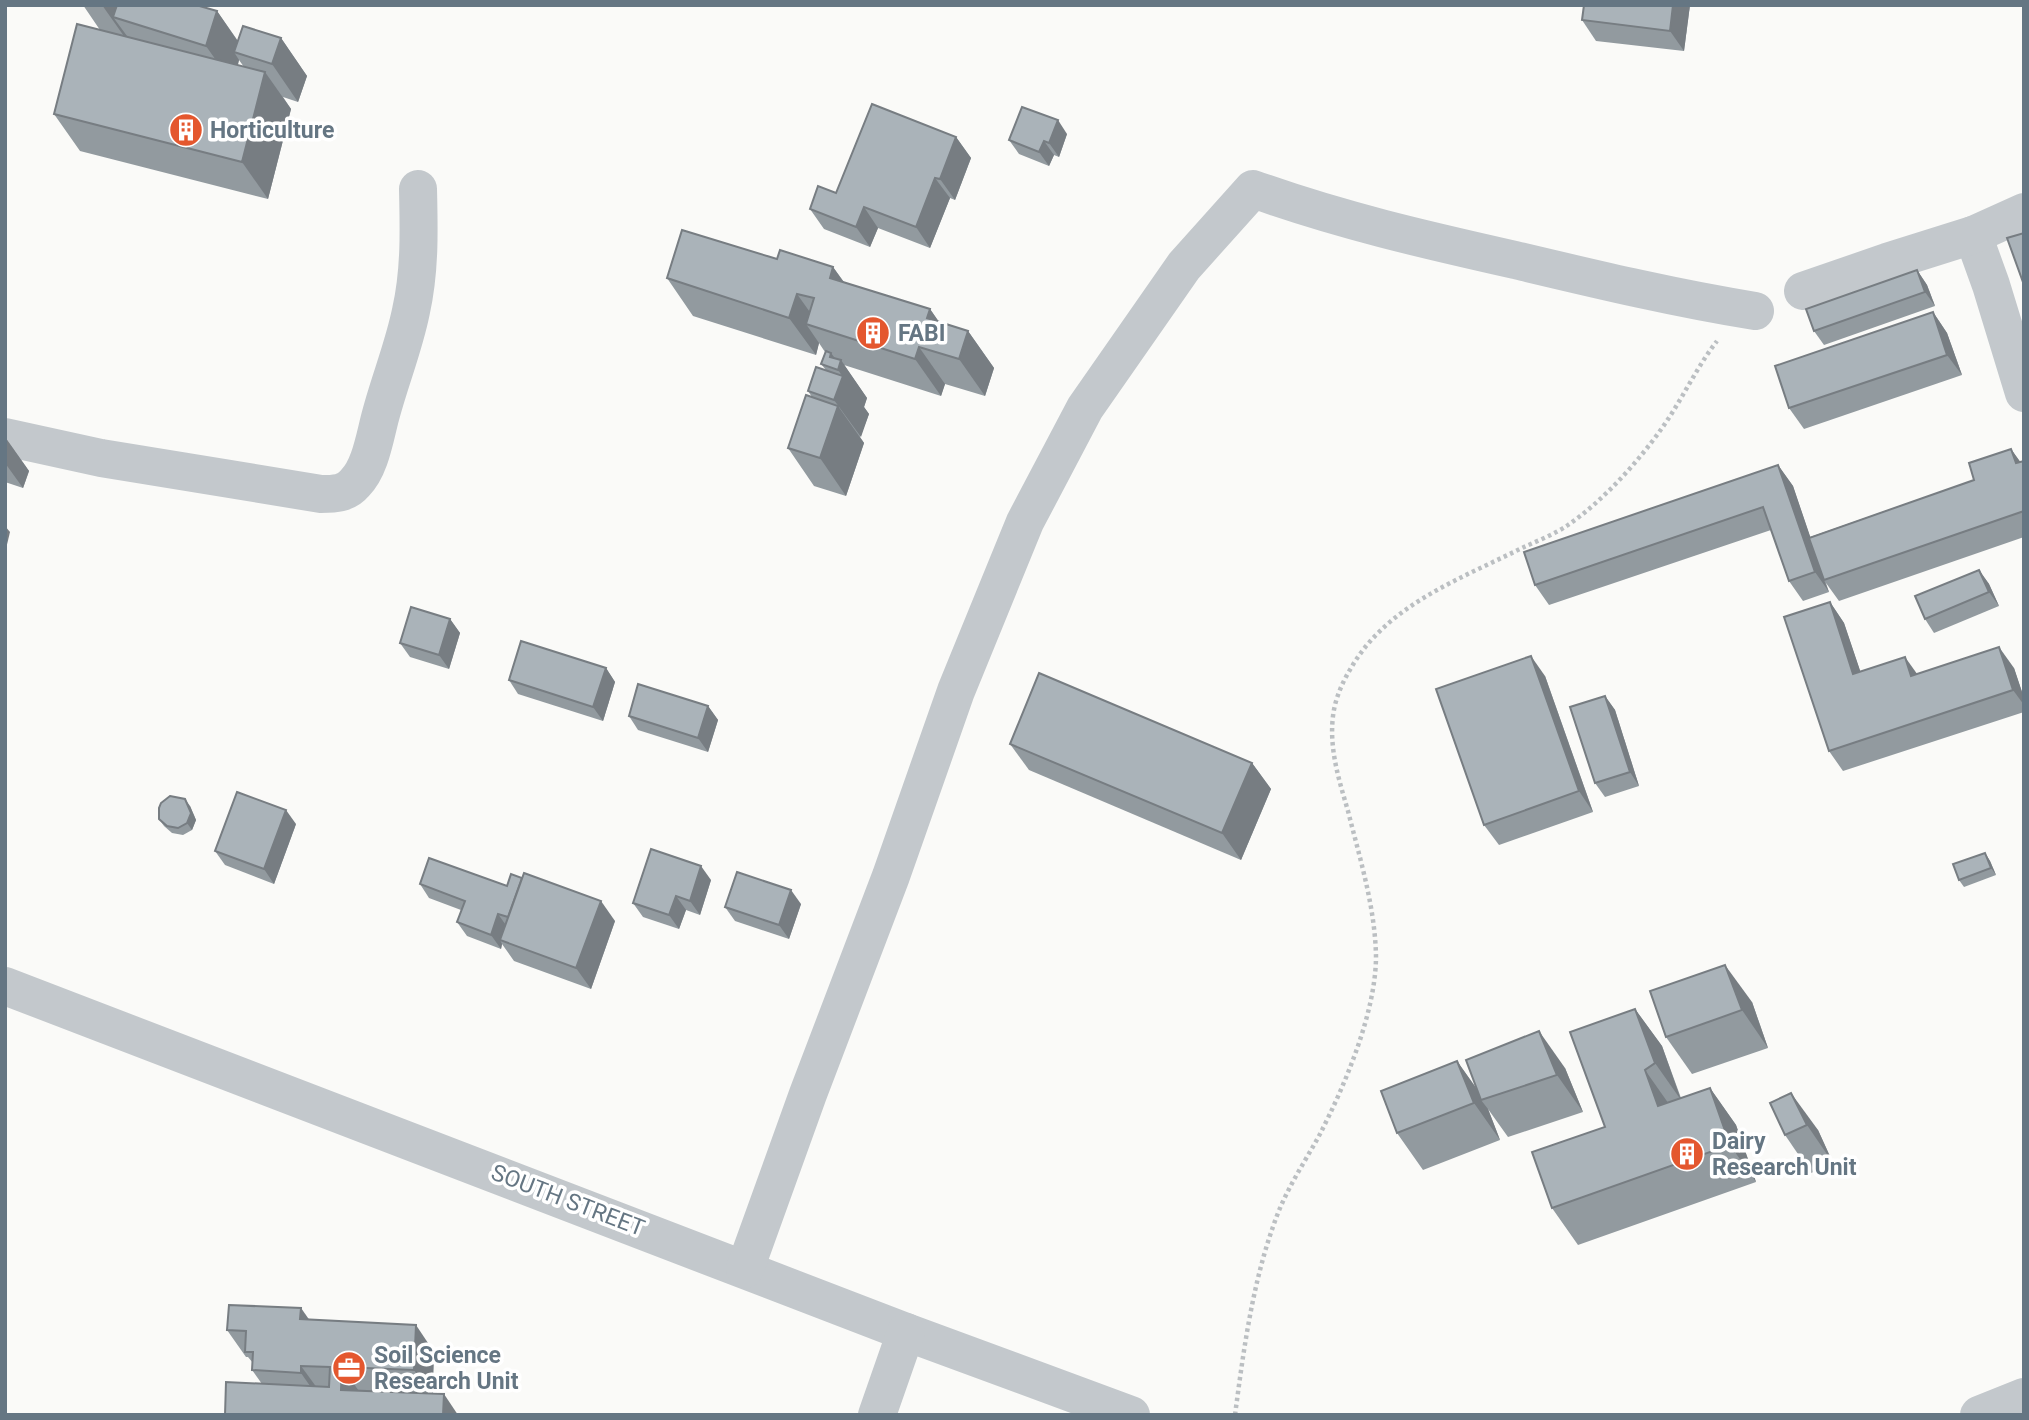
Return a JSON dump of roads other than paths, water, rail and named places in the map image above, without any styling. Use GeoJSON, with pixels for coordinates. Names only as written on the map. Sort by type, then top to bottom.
{"type":"FeatureCollection","features":[{"type":"Feature","properties":{"kind":"street"},"geometry":{"type":"LineString","coordinates":[[5,437],[101,458],[321,494],[338,494],[350,488],[358,481],[369,455],[411,312],[417,276],[418,189]]}},
{"type":"Feature","properties":{"kind":"street"},"geometry":{"type":"LineString","coordinates":[[745,1269],[891,876],[956,691],[1025,522],[1085,408],[1184,266],[1253,189],[1422,240],[1685,299],[1755,311]]}},
{"type":"Feature","properties":{"kind":"street"},"geometry":{"type":"LineString","coordinates":[[1803,291],[1973,235],[2024,212]]}},
{"type":"Feature","properties":{"kind":"street"},"geometry":{"type":"LineString","coordinates":[[1973,235],[2024,393]]}},
{"type":"Feature","properties":{"kind":"street","name":"SOUTH STREET"},"geometry":{"type":"LineString","coordinates":[[5,986],[906,1332],[1131,1415]]}},
{"type":"Feature","properties":{"kind":"street"},"geometry":{"type":"LineString","coordinates":[[877,1415],[906,1332]]}},
{"type":"Feature","properties":{"kind":"street"},"geometry":{"type":"LineString","coordinates":[[1979,1415],[2024,1397]]}},
{"type":"Feature","properties":{"kind":"place","name":"Horticulture"},"geometry":{"type":"Point","coordinates":[186,130]}},
{"type":"Feature","properties":{"kind":"place","name":"FABI"},"geometry":{"type":"Point","coordinates":[873,333]}},
{"type":"Feature","properties":{"kind":"place","name":"Dairy Research Unit"},"geometry":{"type":"Point","coordinates":[1687,1154]}},
{"type":"Feature","properties":{"kind":"place","name":"Soil Science Research Unit"},"geometry":{"type":"Point","coordinates":[349,1368]}}]}
